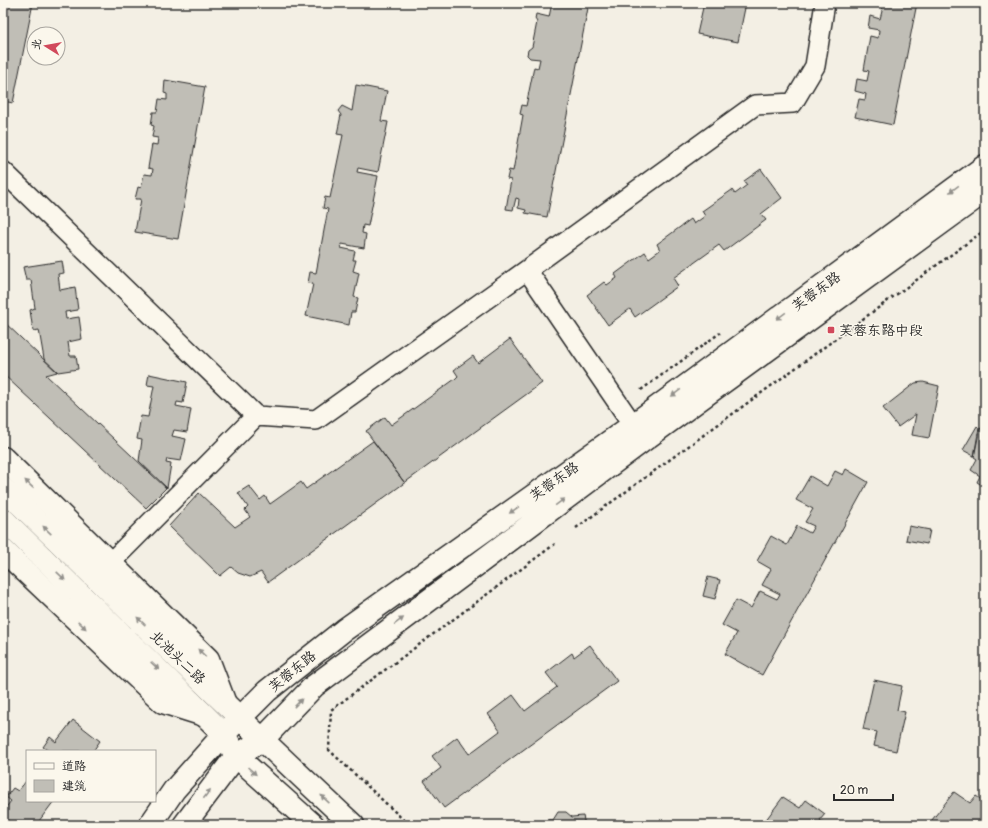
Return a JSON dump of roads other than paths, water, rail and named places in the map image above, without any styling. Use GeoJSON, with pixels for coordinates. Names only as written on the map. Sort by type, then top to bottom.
{"type":"FeatureCollection","features":[{"type":"Feature","properties":{"kind":"main road","name":"芙蓉东路"},"geometry":{"type":"LineString","coordinates":[[150,825],[174,790],[224,734],[267,690],[344,630],[633,425],[985,166]]}},
{"type":"Feature","properties":{"kind":"main road","name":"芙蓉东路"},"geometry":{"type":"LineString","coordinates":[[184,825],[236,756],[262,740],[314,686],[363,647],[985,191]]}},
{"type":"Feature","properties":{"kind":"main road"},"geometry":{"type":"LineString","coordinates":[[3,458],[208,659],[224,701]]}},
{"type":"Feature","properties":{"kind":"main road","name":"北池头二路"},"geometry":{"type":"LineString","coordinates":[[3,488],[224,701],[262,740],[353,825]]}},
{"type":"Feature","properties":{"kind":"main road","name":"北池头二路"},"geometry":{"type":"LineString","coordinates":[[3,519],[224,734],[236,756],[314,825]]}},
{"type":"Feature","properties":{"kind":"main road"},"geometry":{"type":"LineString","coordinates":[[3,550],[163,702],[204,715]]}},
{"type":"Feature","properties":{"kind":"street"},"geometry":{"type":"LineString","coordinates":[[3,171],[256,416],[316,420],[755,105],[793,103],[815,66],[825,3]]}},
{"type":"Feature","properties":{"kind":"street"},"geometry":{"type":"LineString","coordinates":[[527,270],[633,425]]}},
{"type":"Feature","properties":{"kind":"street"},"geometry":{"type":"LineString","coordinates":[[110,563],[256,416]]}},
{"type":"Feature","properties":{"kind":"place","name":"芙蓉东路中段"},"geometry":{"type":"Point","coordinates":[831,330]}}]}
